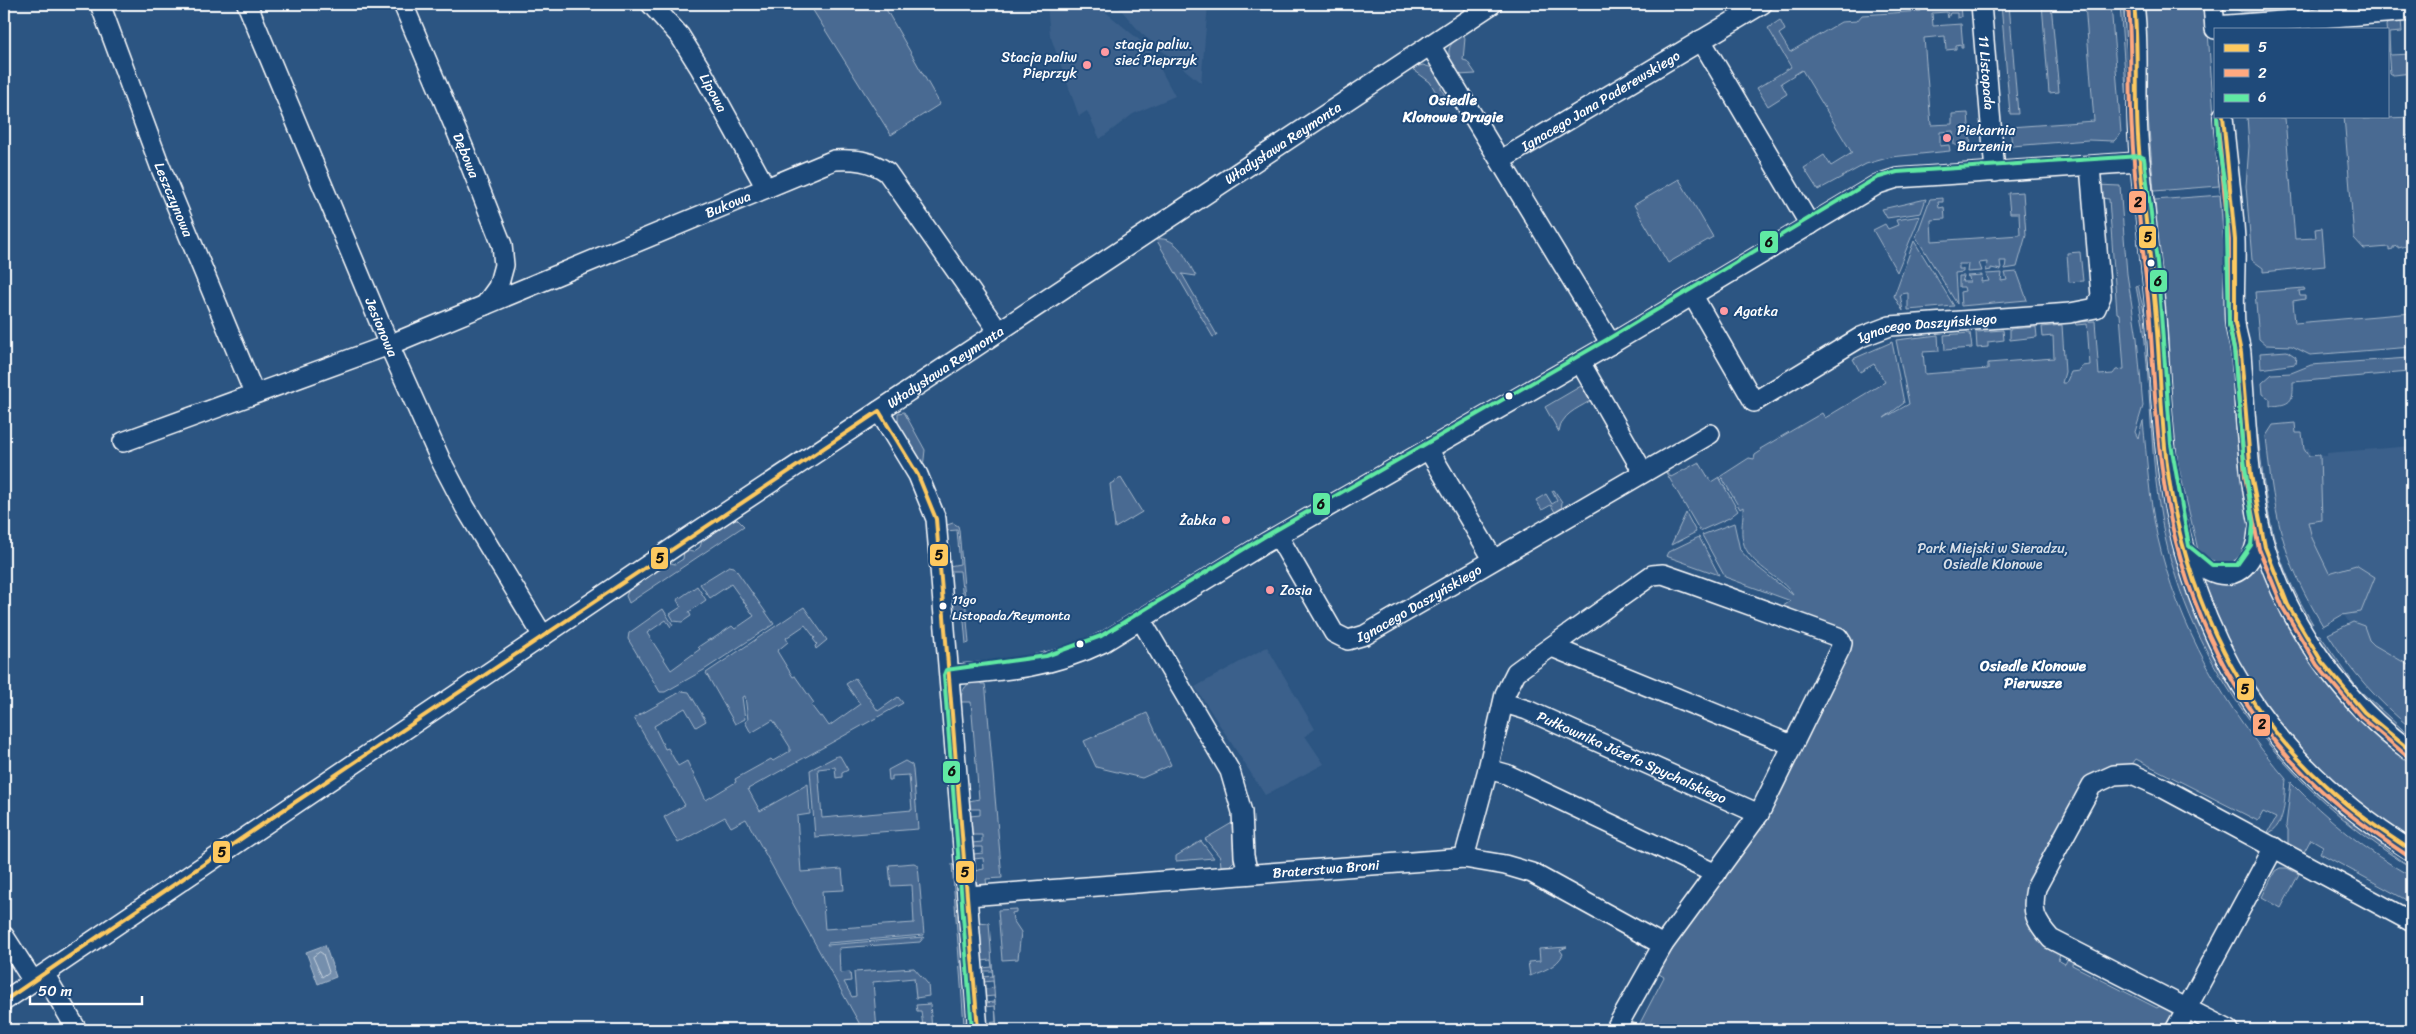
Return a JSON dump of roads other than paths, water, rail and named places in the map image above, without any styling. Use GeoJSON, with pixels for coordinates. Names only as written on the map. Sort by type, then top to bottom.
{"type":"FeatureCollection","features":[{"type":"Feature","properties":{"kind":"street","name":"Leszczynowa"},"geometry":{"type":"LineString","coordinates":[[100,4],[160,166],[254,393]]}},
{"type":"Feature","properties":{"kind":"street","name":"Jesionowa"},"geometry":{"type":"LineString","coordinates":[[247,4],[389,346],[441,461],[465,507],[543,636]]}},
{"type":"Feature","properties":{"kind":"street","name":"Dębowa"},"geometry":{"type":"LineString","coordinates":[[403,4],[502,245],[504,265],[498,287],[484,306]]}},
{"type":"Feature","properties":{"kind":"street","name":"Lipowa"},"geometry":{"type":"LineString","coordinates":[[652,4],[680,36],[695,60],[766,188]]}},
{"type":"Feature","properties":{"kind":"street","name":"Władysława Reymonta"},"geometry":{"type":"LineString","coordinates":[[4,1001],[270,819],[543,636],[1492,4]]}},
{"type":"Feature","properties":{"kind":"street","name":"Ignacego Jana Paderewskiego"},"geometry":{"type":"LineString","coordinates":[[1501,160],[1762,4]]}},
{"type":"Feature","properties":{"kind":"street","name":"11 Listopada"},"geometry":{"type":"LineString","coordinates":[[1980,4],[1995,172]]}},
{"type":"Feature","properties":{"kind":"street"},"geometry":{"type":"LineString","coordinates":[[2134,4],[2140,162],[2152,263],[2165,445],[2175,514],[2183,549],[2204,614],[2221,650],[2255,707],[2281,741],[2314,776],[2369,822],[2412,851]]}},
{"type":"Feature","properties":{"kind":"street"},"geometry":{"type":"LineString","coordinates":[[2213,4],[2215,27],[2412,11]]}},
{"type":"Feature","properties":{"kind":"street"},"geometry":{"type":"LineString","coordinates":[[1701,40],[1810,225]]}},
{"type":"Feature","properties":{"kind":"street"},"geometry":{"type":"LineString","coordinates":[[1430,45],[1611,344]]}},
{"type":"Feature","properties":{"kind":"street"},"geometry":{"type":"LineString","coordinates":[[2222,118],[2232,190],[2235,324],[2240,349],[2248,451],[2259,524],[2266,548],[2282,590],[2317,654],[2354,700],[2374,720],[2412,752]]}},
{"type":"Feature","properties":{"kind":"street","name":"Bukowa"},"geometry":{"type":"LineString","coordinates":[[389,346],[834,160],[852,159],[877,165],[898,186],[999,332]]}},
{"type":"Feature","properties":{"kind":"street"},"geometry":{"type":"LineString","coordinates":[[950,675],[1027,668],[1055,662],[1084,652],[1141,620],[1278,536],[1693,296],[1864,191],[1897,178],[2140,162]]}},
{"type":"Feature","properties":{"kind":"street","name":"Ignacego Daszyńskiego"},"geometry":{"type":"LineString","coordinates":[[1693,296],[1754,402],[1861,337],[1890,326],[2070,313],[2096,308],[2101,296],[2090,166]]}},
{"type":"Feature","properties":{"kind":"street"},"geometry":{"type":"LineString","coordinates":[[122,442],[389,346]]}},
{"type":"Feature","properties":{"kind":"street"},"geometry":{"type":"LineString","coordinates":[[1580,362],[1643,472]]}},
{"type":"Feature","properties":{"kind":"street"},"geometry":{"type":"LineString","coordinates":[[879,411],[918,475],[936,519],[978,1030]]}},
{"type":"Feature","properties":{"kind":"street","name":"Ignacego Daszyńskiego"},"geometry":{"type":"LineString","coordinates":[[1278,536],[1334,633],[1348,640],[1365,636],[1493,559],[1710,434]]}},
{"type":"Feature","properties":{"kind":"street","name":"Ignacego Daszyńskiego"},"geometry":{"type":"LineString","coordinates":[[1428,449],[1493,559]]}},
{"type":"Feature","properties":{"kind":"street"},"geometry":{"type":"LineString","coordinates":[[2183,549],[2210,572],[2224,574],[2240,571],[2247,564],[2257,547],[2259,524]]}},
{"type":"Feature","properties":{"kind":"street"},"geometry":{"type":"LineString","coordinates":[[1464,858],[1508,686],[1516,672],[1649,577],[1660,574],[1834,635],[1841,640],[1841,647],[1759,814],[1664,944],[1615,1030]]}},
{"type":"Feature","properties":{"kind":"street"},"geometry":{"type":"LineString","coordinates":[[1141,620],[1230,771],[1242,812],[1244,856],[1248,874]]}},
{"type":"Feature","properties":{"kind":"street"},"geometry":{"type":"LineString","coordinates":[[1552,647],[1792,745]]}},
{"type":"Feature","properties":{"kind":"street","name":"Pułkownika Józefa Spychalskiego"},"geometry":{"type":"LineString","coordinates":[[1504,703],[1527,710],[1759,814]]}},
{"type":"Feature","properties":{"kind":"street"},"geometry":{"type":"LineString","coordinates":[[1488,769],[1506,774],[1716,874]]}},
{"type":"Feature","properties":{"kind":"street"},"geometry":{"type":"LineString","coordinates":[[2229,1030],[2051,939],[2038,924],[2033,901],[2036,888],[2092,785],[2114,775],[2132,774],[2274,847],[2412,922]]}},
{"type":"Feature","properties":{"kind":"street"},"geometry":{"type":"LineString","coordinates":[[2175,1030],[2274,847]]}},
{"type":"Feature","properties":{"kind":"street","name":"Braterstwa Broni"},"geometry":{"type":"LineString","coordinates":[[968,896],[1464,858],[1505,865],[1532,873],[1664,944]]}},
{"type":"Feature","properties":{"kind":"street"},"geometry":{"type":"LineString","coordinates":[[4,936],[39,978],[76,1030]]}},
{"type":"Feature","properties":{"kind":"water"},"geometry":{"type":"Polygon","coordinates":[[[325,945],[336,977],[318,984],[306,952],[325,945]]]}},
{"type":"Feature","properties":{"kind":"place","name":"stacja paliw. sieć Pieprzyk"},"geometry":{"type":"Point","coordinates":[1105,52]}},
{"type":"Feature","properties":{"kind":"place","name":"Stacja paliw Pieprzyk"},"geometry":{"type":"Point","coordinates":[1087,65]}},
{"type":"Feature","properties":{"kind":"place","name":"Piekarnia Burzenin"},"geometry":{"type":"Point","coordinates":[1947,138]}},
{"type":"Feature","properties":{"kind":"place","name":"Agatka"},"geometry":{"type":"Point","coordinates":[1724,311]}},
{"type":"Feature","properties":{"kind":"place","name":"Żabka"},"geometry":{"type":"Point","coordinates":[1226,520]}},
{"type":"Feature","properties":{"kind":"place","name":"Zosia"},"geometry":{"type":"Point","coordinates":[1270,590]}},
{"type":"Feature","properties":{"kind":"place","name":"11go Listopada/Reymonta"},"geometry":{"type":"Point","coordinates":[943,606]}},
{"type":"Feature","properties":{"kind":"district","name":"Osiedle Klonowe Drugie"},"geometry":{"type":"Point","coordinates":[1453,108]}},
{"type":"Feature","properties":{"kind":"district","name":"Osiedle Klonowe Pierwsze"},"geometry":{"type":"Point","coordinates":[2033,674]}},
{"type":"Feature","properties":{"kind":"park label","name":"Park Miejski w Sieradzu, Osiedle Klonowe"},"geometry":{"type":"Point","coordinates":[1993,556]}}]}
